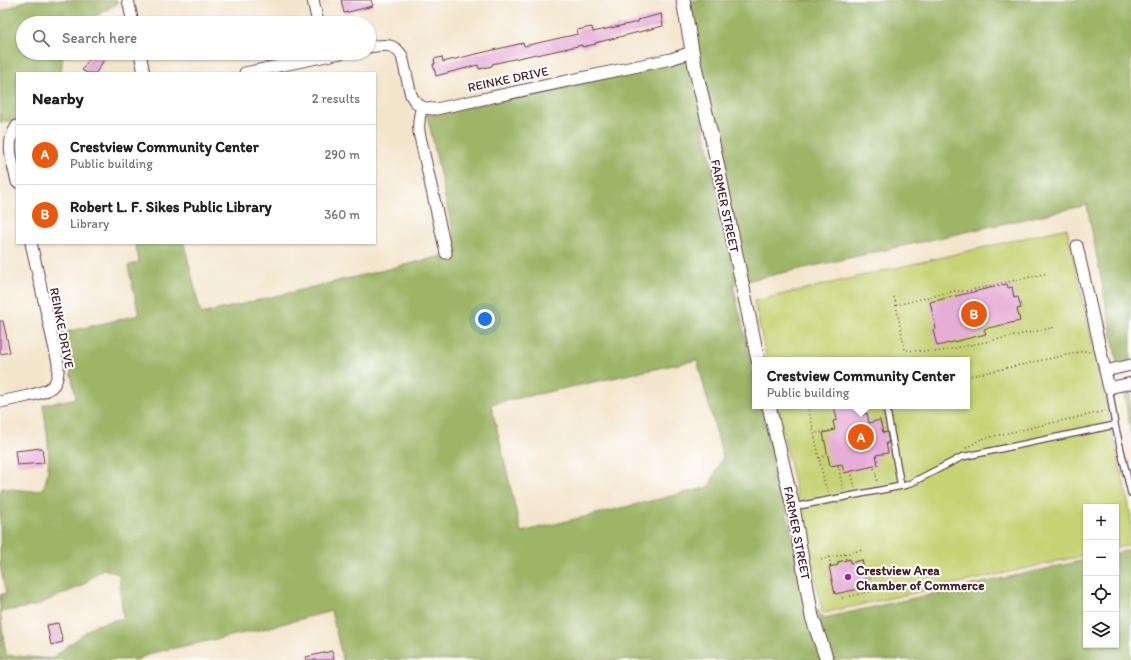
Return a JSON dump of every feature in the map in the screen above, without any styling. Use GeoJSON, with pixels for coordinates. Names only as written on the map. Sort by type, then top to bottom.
{"type":"FeatureCollection","features":[{"type":"Feature","properties":{"kind":"street"},"geometry":{"type":"LineString","coordinates":[[128,0],[131,16]]}},
{"type":"Feature","properties":{"kind":"street"},"geometry":{"type":"LineString","coordinates":[[313,0],[316,16]]}},
{"type":"Feature","properties":{"kind":"street","name":"FARMER STREET"},"geometry":{"type":"LineString","coordinates":[[683,0],[692,52],[757,357]]}},
{"type":"Feature","properties":{"kind":"street"},"geometry":{"type":"LineString","coordinates":[[376,46],[382,45],[391,46],[402,56],[411,95],[414,101],[422,107],[419,116],[419,132],[446,253]]}},
{"type":"Feature","properties":{"kind":"street","name":"REINKE DRIVE"},"geometry":{"type":"LineString","coordinates":[[422,107],[436,109],[671,59],[692,52]]}},
{"type":"Feature","properties":{"kind":"street"},"geometry":{"type":"LineString","coordinates":[[141,60],[144,72]]}},
{"type":"Feature","properties":{"kind":"street"},"geometry":{"type":"LineString","coordinates":[[249,72],[300,60]]}},
{"type":"Feature","properties":{"kind":"street"},"geometry":{"type":"LineString","coordinates":[[16,128],[10,141],[10,149],[16,177]]}},
{"type":"Feature","properties":{"kind":"street","name":"REINKE DRIVE"},"geometry":{"type":"LineString","coordinates":[[0,402],[50,389],[55,383],[59,374],[58,363],[30,244]]}},
{"type":"Feature","properties":{"kind":"street"},"geometry":{"type":"LineString","coordinates":[[1077,246],[1109,388],[1131,383]]}},
{"type":"Feature","properties":{"kind":"street"},"geometry":{"type":"LineString","coordinates":[[1105,371],[1131,365]]}},
{"type":"Feature","properties":{"kind":"street","name":"FARMER STREET"},"geometry":{"type":"LineString","coordinates":[[770,409],[792,508],[812,617],[827,660]]}},
{"type":"Feature","properties":{"kind":"lane"},"geometry":{"type":"LineString","coordinates":[[1109,388],[1115,425],[1131,494]]}},
{"type":"Feature","properties":{"kind":"lane"},"geometry":{"type":"LineString","coordinates":[[887,409],[901,486]]}},
{"type":"Feature","properties":{"kind":"lane"},"geometry":{"type":"LineString","coordinates":[[792,508],[907,485],[962,457],[1115,425]]}},
{"type":"Feature","properties":{"kind":"path"},"geometry":{"type":"LineString","coordinates":[[896,305],[954,291],[967,291],[1048,273]]}},
{"type":"Feature","properties":{"kind":"path"},"geometry":{"type":"LineString","coordinates":[[894,297],[905,350],[908,351],[916,350],[937,352],[1056,327]]}},
{"type":"Feature","properties":{"kind":"path"},"geometry":{"type":"LineString","coordinates":[[970,376],[1084,351],[1092,352]]}},
{"type":"Feature","properties":{"kind":"path"},"geometry":{"type":"LineString","coordinates":[[809,409],[825,485],[830,494],[834,495]]}},
{"type":"Feature","properties":{"kind":"path"},"geometry":{"type":"LineString","coordinates":[[962,450],[981,438],[1109,410]]}},
{"type":"Feature","properties":{"kind":"path"},"geometry":{"type":"LineString","coordinates":[[814,433],[827,432],[835,428]]}},
{"type":"Feature","properties":{"kind":"path"},"geometry":{"type":"LineString","coordinates":[[819,458],[828,456]]}},
{"type":"Feature","properties":{"kind":"path"},"geometry":{"type":"LineString","coordinates":[[838,465],[844,491]]}},
{"type":"Feature","properties":{"kind":"path"},"geometry":{"type":"LineString","coordinates":[[874,468],[878,486]]}},
{"type":"Feature","properties":{"kind":"path"},"geometry":{"type":"LineString","coordinates":[[851,471],[856,490]]}},
{"type":"Feature","properties":{"kind":"path"},"geometry":{"type":"LineString","coordinates":[[852,491],[860,488]]}},
{"type":"Feature","properties":{"kind":"path"},"geometry":{"type":"LineString","coordinates":[[821,558],[863,550]]}},
{"type":"Feature","properties":{"kind":"path"},"geometry":{"type":"LineString","coordinates":[[845,554],[846,562]]}},
{"type":"Feature","properties":{"kind":"path"},"geometry":{"type":"LineString","coordinates":[[829,557],[831,567]]}},
{"type":"Feature","properties":{"kind":"path"},"geometry":{"type":"LineString","coordinates":[[842,598],[873,591],[869,572]]}},
{"type":"Feature","properties":{"kind":"green space"},"geometry":{"type":"Polygon","coordinates":[[[27,0],[117,0],[118,3],[96,16],[16,16],[16,60],[62,60],[61,72],[16,72],[16,120],[0,123],[0,12],[27,0]]]}},
{"type":"Feature","properties":{"kind":"green space"},"geometry":{"type":"Polygon","coordinates":[[[687,0],[1131,0],[1131,360],[1117,363],[1087,205],[746,281],[687,0]]]}},
{"type":"Feature","properties":{"kind":"green space"},"geometry":{"type":"Polygon","coordinates":[[[689,58],[737,283],[733,285],[752,366],[752,409],[762,409],[822,660],[343,660],[331,611],[263,629],[152,653],[140,658],[139,660],[0,660],[0,612],[0,595],[6,593],[0,566],[0,493],[2,488],[33,491],[43,489],[48,469],[48,448],[43,405],[76,398],[62,333],[139,315],[128,266],[139,262],[135,244],[184,244],[201,314],[442,256],[443,259],[451,257],[451,254],[457,252],[426,114],[437,114],[689,58]],[[697,360],[491,404],[521,532],[709,487],[723,457],[697,360]],[[103,569],[81,586],[35,606],[0,612],[6,655],[51,659],[93,626],[123,618],[119,574],[103,569]]]}},
{"type":"Feature","properties":{"kind":"green space"},"geometry":{"type":"Polygon","coordinates":[[[1067,228],[1131,516],[1131,545],[1119,547],[1119,504],[1083,504],[1083,556],[823,613],[778,409],[970,409],[970,357],[766,357],[754,301],[1067,228]]]}},
{"type":"Feature","properties":{"kind":"green space"},"geometry":{"type":"Polygon","coordinates":[[[1131,388],[1131,433],[1123,390],[1131,388]]]}},
{"type":"Feature","properties":{"kind":"green space"},"geometry":{"type":"Polygon","coordinates":[[[1131,550],[1131,660],[831,660],[816,611],[819,611],[824,618],[1083,561],[1083,648],[1119,648],[1119,552],[1131,550]]]}},
{"type":"Feature","properties":{"kind":"building"},"geometry":{"type":"Polygon","coordinates":[[[341,0],[371,0],[373,6],[344,13],[341,0]]]}},
{"type":"Feature","properties":{"kind":"building"},"geometry":{"type":"Polygon","coordinates":[[[661,14],[663,26],[595,43],[596,44],[582,47],[582,45],[536,54],[492,64],[492,66],[479,69],[478,65],[436,76],[433,64],[435,64],[434,59],[442,57],[443,62],[523,43],[524,46],[578,34],[577,30],[592,27],[593,32],[638,22],[638,20],[661,14]]]}},
{"type":"Feature","properties":{"kind":"building"},"geometry":{"type":"Polygon","coordinates":[[[88,60],[104,60],[97,72],[85,72],[82,70],[88,60]]]}},
{"type":"Feature","properties":{"kind":"building"},"geometry":{"type":"Polygon","coordinates":[[[1007,284],[1008,288],[1012,287],[1014,298],[1018,297],[1021,308],[1017,309],[1020,321],[984,329],[986,334],[937,346],[933,330],[936,329],[930,302],[1007,284]]]}},
{"type":"Feature","properties":{"kind":"building"},"geometry":{"type":"Polygon","coordinates":[[[0,321],[3,321],[10,352],[0,354],[0,321]]]}},
{"type":"Feature","properties":{"kind":"building"},"geometry":{"type":"Polygon","coordinates":[[[835,409],[861,409],[862,415],[867,413],[869,423],[880,420],[883,433],[887,432],[889,443],[886,443],[888,453],[876,455],[878,465],[844,473],[842,464],[830,466],[823,433],[835,430],[833,421],[837,420],[835,409]]]}},
{"type":"Feature","properties":{"kind":"building"},"geometry":{"type":"Polygon","coordinates":[[[42,448],[44,463],[17,465],[15,451],[42,448]]]}},
{"type":"Feature","properties":{"kind":"building","name":"Crestview Area Chamber of Commerce"},"geometry":{"type":"Polygon","coordinates":[[[850,559],[850,563],[862,560],[868,587],[835,594],[829,567],[838,565],[838,562],[850,559]]]}},
{"type":"Feature","properties":{"kind":"building"},"geometry":{"type":"Polygon","coordinates":[[[58,623],[63,642],[51,645],[47,625],[58,623]]]}},
{"type":"Feature","properties":{"kind":"building"},"geometry":{"type":"Polygon","coordinates":[[[332,651],[334,660],[306,660],[306,657],[332,651]]]}},
{"type":"Feature","properties":{"kind":"place","name":"Robert L. F. Sikes Public Library"},"geometry":{"type":"Point","coordinates":[974,314]}},
{"type":"Feature","properties":{"kind":"place","name":"Crestview Community Center"},"geometry":{"type":"Point","coordinates":[861,437]}},
{"type":"Feature","properties":{"kind":"place","name":"Crestview Area Chamber of Commerce"},"geometry":{"type":"Point","coordinates":[848,577]}}]}
